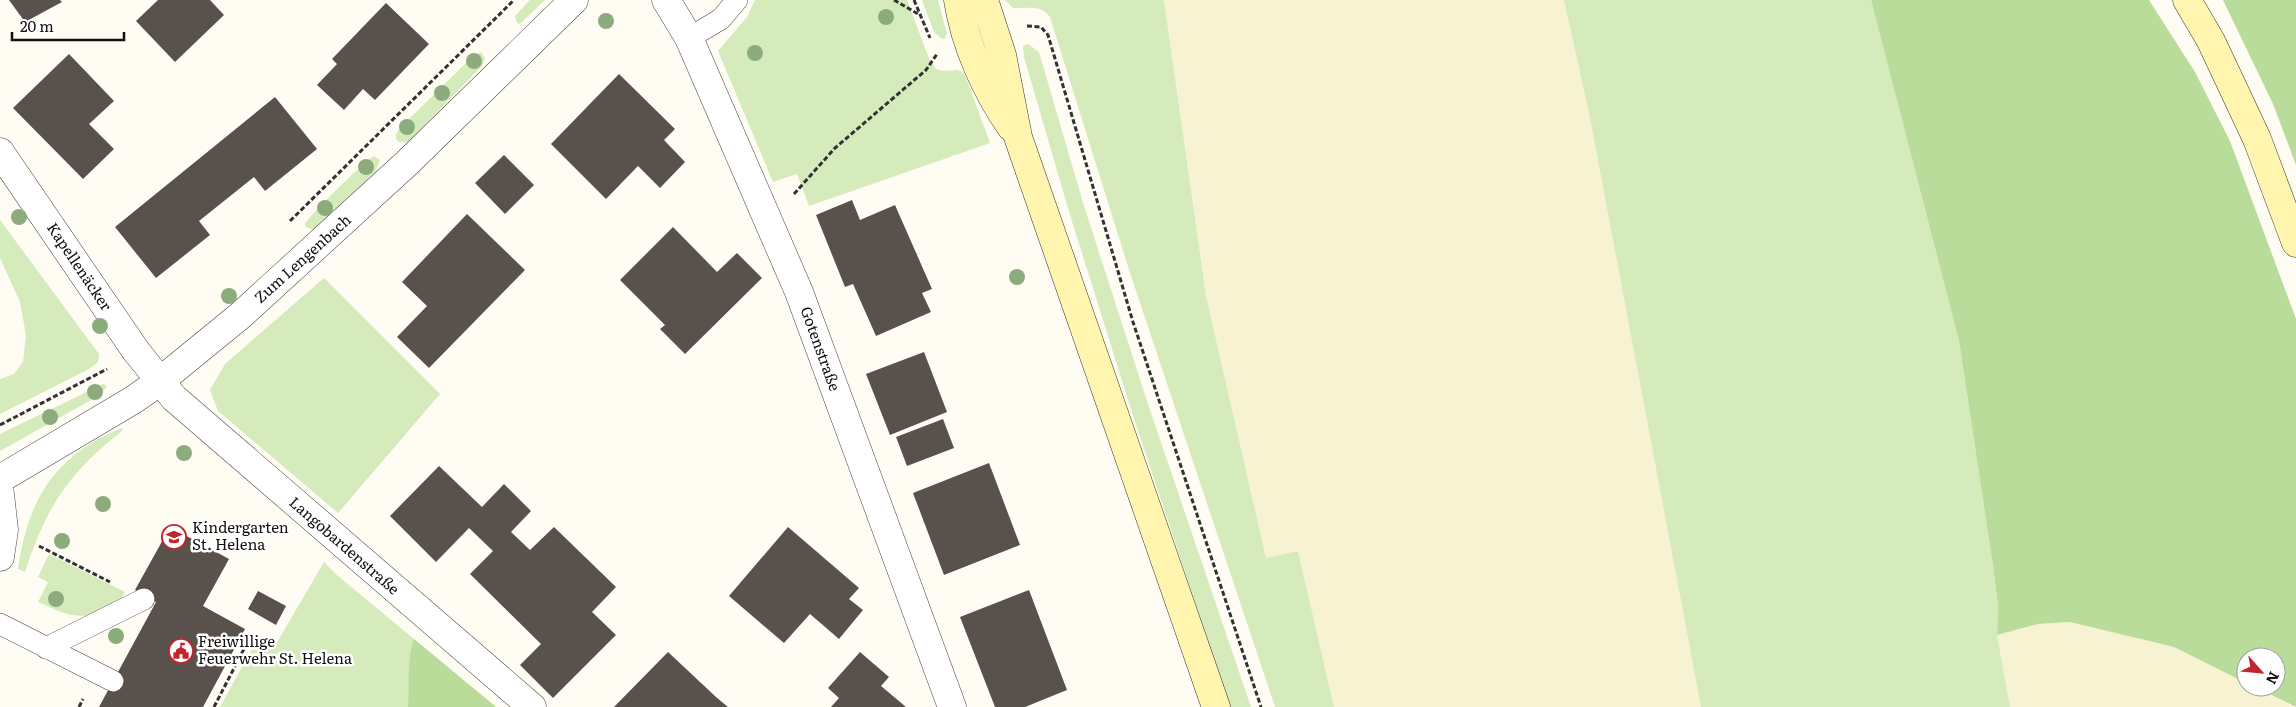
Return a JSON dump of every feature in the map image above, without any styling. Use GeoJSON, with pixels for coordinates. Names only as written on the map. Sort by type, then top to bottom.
{"type":"FeatureCollection","features":[{"type":"Feature","properties":{"kind":"main road"},"geometry":{"type":"LineString","coordinates":[[958,0],[963,22],[980,72],[990,94],[1018,137]]}},
{"type":"Feature","properties":{"kind":"main road"},"geometry":{"type":"LineString","coordinates":[[984,0],[1002,55],[1018,137],[1216,707]]}},
{"type":"Feature","properties":{"kind":"main road"},"geometry":{"type":"LineString","coordinates":[[2187,0],[2211,41],[2257,139],[2296,243]]}},
{"type":"Feature","properties":{"kind":"street","name":"Zum Lengenbach"},"geometry":{"type":"LineString","coordinates":[[0,479],[99,422],[159,382],[241,315],[329,236],[447,125],[574,0]]}},
{"type":"Feature","properties":{"kind":"street","name":"Gotenstraße"},"geometry":{"type":"LineString","coordinates":[[666,0],[689,38],[799,292],[952,707]]}},
{"type":"Feature","properties":{"kind":"street","name":"Kapellenäcker"},"geometry":{"type":"LineString","coordinates":[[0,152],[159,382]]}},
{"type":"Feature","properties":{"kind":"street","name":"Langobardenstraße"},"geometry":{"type":"LineString","coordinates":[[159,382],[174,398],[532,707]]}},
{"type":"Feature","properties":{"kind":"street"},"geometry":{"type":"LineString","coordinates":[[0,494],[4,530],[0,557]]}},
{"type":"Feature","properties":{"kind":"lane"},"geometry":{"type":"LineString","coordinates":[[689,38],[721,18],[737,0]]}},
{"type":"Feature","properties":{"kind":"lane"},"geometry":{"type":"LineString","coordinates":[[46,648],[144,599]]}},
{"type":"Feature","properties":{"kind":"lane"},"geometry":{"type":"LineString","coordinates":[[0,624],[113,681]]}},
{"type":"Feature","properties":{"kind":"path"},"geometry":{"type":"LineString","coordinates":[[288,223],[514,0]]}},
{"type":"Feature","properties":{"kind":"path"},"geometry":{"type":"LineString","coordinates":[[894,0],[920,16]]}},
{"type":"Feature","properties":{"kind":"path"},"geometry":{"type":"LineString","coordinates":[[1018,28],[1034,26],[1045,30],[1048,35],[1133,322],[1261,707]]}},
{"type":"Feature","properties":{"kind":"path"},"geometry":{"type":"LineString","coordinates":[[769,223],[809,175],[835,148],[926,70],[939,49]]}},
{"type":"Feature","properties":{"kind":"path"},"geometry":{"type":"LineString","coordinates":[[0,425],[114,365]]}},
{"type":"Feature","properties":{"kind":"path"},"geometry":{"type":"LineString","coordinates":[[39,546],[144,599]]}},
{"type":"Feature","properties":{"kind":"path"},"geometry":{"type":"LineString","coordinates":[[214,707],[246,645],[238,641]]}},
{"type":"Feature","properties":{"kind":"path"},"geometry":{"type":"LineString","coordinates":[[79,707],[82,700]]}},
{"type":"Feature","properties":{"kind":"shaded area"},"geometry":{"type":"Polygon","coordinates":[[[1164,0],[1564,0],[1589,113],[1701,707],[1334,707],[1298,551],[1266,558],[1206,296],[1164,0]]]}},
{"type":"Feature","properties":{"kind":"shaded area"},"geometry":{"type":"Polygon","coordinates":[[[2070,622],[2174,647],[2236,678],[2236,697],[2275,697],[2295,707],[2010,707],[1997,635],[2038,624],[2070,622]]]}},
{"type":"Feature","properties":{"kind":"green space"},"geometry":{"type":"Polygon","coordinates":[[[530,0],[545,0],[520,24],[517,23],[515,16],[530,0]]]}},
{"type":"Feature","properties":{"kind":"green space"},"geometry":{"type":"Polygon","coordinates":[[[755,0],[907,0],[928,56],[936,69],[943,71],[958,70],[965,75],[990,143],[809,206],[797,174],[773,182],[718,51],[747,17],[755,0]]]}},
{"type":"Feature","properties":{"kind":"green space"},"geometry":{"type":"Polygon","coordinates":[[[922,0],[938,0],[947,34],[945,38],[942,39],[934,32],[922,0]]]}},
{"type":"Feature","properties":{"kind":"green space"},"geometry":{"type":"Polygon","coordinates":[[[1005,0],[1164,0],[1206,296],[1266,558],[1298,551],[1334,707],[1275,707],[1131,276],[1050,17],[1038,9],[1013,8],[1005,0]]]}},
{"type":"Feature","properties":{"kind":"green space"},"geometry":{"type":"Polygon","coordinates":[[[1564,0],[1871,0],[1959,341],[1993,566],[1998,605],[1997,635],[2010,707],[1701,707],[1589,113],[1564,0]]]}},
{"type":"Feature","properties":{"kind":"green space"},"geometry":{"type":"Polygon","coordinates":[[[1871,0],[2149,0],[2195,72],[2230,141],[2296,319],[2296,707],[2276,697],[2286,697],[2286,647],[2236,647],[2236,678],[2174,647],[2070,622],[2038,624],[1997,635],[1998,605],[1993,566],[1959,341],[1871,0]]]}},
{"type":"Feature","properties":{"kind":"green space"},"geometry":{"type":"Polygon","coordinates":[[[2223,0],[2296,0],[2296,165],[2273,104],[2223,0]]]}},
{"type":"Feature","properties":{"kind":"green space"},"geometry":{"type":"Polygon","coordinates":[[[1028,44],[1039,52],[1084,206],[1148,404],[1251,707],[1230,707],[1134,419],[1070,215],[1024,57],[1023,46],[1028,44]]]}},
{"type":"Feature","properties":{"kind":"green space"},"geometry":{"type":"Polygon","coordinates":[[[481,52],[485,58],[482,66],[408,142],[399,142],[396,139],[396,134],[400,128],[472,57],[481,52]]]}},
{"type":"Feature","properties":{"kind":"green space"},"geometry":{"type":"Polygon","coordinates":[[[374,156],[380,160],[375,172],[314,230],[306,227],[305,224],[315,211],[374,156]]]}},
{"type":"Feature","properties":{"kind":"green space"},"geometry":{"type":"Polygon","coordinates":[[[0,220],[99,354],[98,362],[89,369],[0,414],[0,379],[14,374],[23,362],[26,335],[20,302],[0,258],[0,220]]]}},
{"type":"Feature","properties":{"kind":"green space"},"geometry":{"type":"Polygon","coordinates":[[[324,278],[440,394],[338,513],[218,411],[210,390],[225,364],[324,278]]]}},
{"type":"Feature","properties":{"kind":"green space"},"geometry":{"type":"Polygon","coordinates":[[[103,384],[107,386],[100,395],[0,451],[0,434],[103,384]]]}},
{"type":"Feature","properties":{"kind":"green space"},"geometry":{"type":"Polygon","coordinates":[[[122,428],[123,430],[88,461],[62,492],[42,528],[25,572],[18,569],[29,521],[49,482],[62,466],[79,452],[99,439],[122,428]]]}},
{"type":"Feature","properties":{"kind":"green space"},"geometry":{"type":"Polygon","coordinates":[[[49,554],[125,592],[118,602],[109,608],[99,613],[81,616],[65,613],[38,602],[48,582],[38,577],[49,554]]]}},
{"type":"Feature","properties":{"kind":"green space"},"geometry":{"type":"Polygon","coordinates":[[[324,562],[338,576],[496,707],[220,707],[259,636],[276,644],[324,562]]]}},
{"type":"Feature","properties":{"kind":"green space"},"geometry":{"type":"Polygon","coordinates":[[[414,639],[496,707],[408,707],[409,664],[414,639]]]}},
{"type":"Feature","properties":{"kind":"building"},"geometry":{"type":"Polygon","coordinates":[[[9,0],[60,0],[62,2],[25,22],[9,0]]]}},
{"type":"Feature","properties":{"kind":"building"},"geometry":{"type":"Polygon","coordinates":[[[158,0],[210,0],[224,15],[175,62],[136,21],[158,0]]]}},
{"type":"Feature","properties":{"kind":"building"},"geometry":{"type":"Polygon","coordinates":[[[386,3],[429,44],[375,100],[363,89],[344,110],[317,85],[337,64],[332,59],[386,3]]]}},
{"type":"Feature","properties":{"kind":"building"},"geometry":{"type":"Polygon","coordinates":[[[69,54],[114,101],[89,124],[114,149],[83,179],[13,108],[69,54]]]}},
{"type":"Feature","properties":{"kind":"building"},"geometry":{"type":"Polygon","coordinates":[[[619,74],[675,129],[664,140],[685,162],[660,188],[638,166],[606,199],[551,144],[619,74]]]}},
{"type":"Feature","properties":{"kind":"building"},"geometry":{"type":"Polygon","coordinates":[[[275,97],[317,149],[265,191],[254,177],[199,221],[210,235],[156,278],[115,227],[275,97]]]}},
{"type":"Feature","properties":{"kind":"building"},"geometry":{"type":"Polygon","coordinates":[[[504,155],[534,185],[505,214],[475,183],[504,155]]]}},
{"type":"Feature","properties":{"kind":"building"},"geometry":{"type":"Polygon","coordinates":[[[852,200],[860,220],[895,205],[932,289],[922,293],[931,312],[876,336],[853,284],[845,287],[816,215],[852,200]]]}},
{"type":"Feature","properties":{"kind":"building"},"geometry":{"type":"Polygon","coordinates":[[[467,214],[525,270],[429,368],[397,337],[427,306],[402,282],[467,214]]]}},
{"type":"Feature","properties":{"kind":"building"},"geometry":{"type":"Polygon","coordinates":[[[673,227],[717,272],[737,253],[762,278],[685,354],[660,329],[665,325],[620,280],[673,227]]]}},
{"type":"Feature","properties":{"kind":"building"},"geometry":{"type":"Polygon","coordinates":[[[924,352],[947,412],[890,435],[866,374],[924,352]]]}},
{"type":"Feature","properties":{"kind":"building"},"geometry":{"type":"Polygon","coordinates":[[[943,419],[954,448],[907,466],[896,437],[943,419]]]}},
{"type":"Feature","properties":{"kind":"building"},"geometry":{"type":"Polygon","coordinates":[[[989,463],[1020,545],[944,575],[913,493],[989,463]]]}},
{"type":"Feature","properties":{"kind":"building"},"geometry":{"type":"Polygon","coordinates":[[[439,466],[482,507],[504,484],[531,511],[511,532],[530,550],[554,527],[616,587],[592,612],[616,635],[553,698],[520,665],[541,644],[470,574],[493,551],[469,528],[436,562],[390,516],[439,466]]]}},
{"type":"Feature","properties":{"kind":"building","name":"Freiwillige Feuerwehr St. Helena"},"geometry":{"type":"Polygon","coordinates":[[[170,527],[229,559],[203,606],[245,629],[203,707],[99,707],[156,602],[135,590],[170,527]]]}},
{"type":"Feature","properties":{"kind":"building"},"geometry":{"type":"Polygon","coordinates":[[[788,527],[859,588],[849,599],[863,610],[839,639],[810,614],[784,643],[729,596],[788,527]]]}},
{"type":"Feature","properties":{"kind":"building"},"geometry":{"type":"Polygon","coordinates":[[[1029,590],[1067,690],[1025,707],[995,707],[960,617],[1029,590]]]}},
{"type":"Feature","properties":{"kind":"building"},"geometry":{"type":"Polygon","coordinates":[[[258,591],[286,606],[276,625],[248,609],[258,591]]]}},
{"type":"Feature","properties":{"kind":"building"},"geometry":{"type":"Polygon","coordinates":[[[668,652],[716,697],[728,707],[614,707],[668,652]]]}},
{"type":"Feature","properties":{"kind":"building"},"geometry":{"type":"Polygon","coordinates":[[[860,652],[889,677],[881,686],[906,707],[831,707],[839,698],[828,688],[860,652]]]}},
{"type":"Feature","properties":{"kind":"place","name":"Kindergarten St. Helena"},"geometry":{"type":"Point","coordinates":[174,537]}},
{"type":"Feature","properties":{"kind":"place","name":"Freiwillige Feuerwehr St. Helena"},"geometry":{"type":"Point","coordinates":[181,651]}}]}
